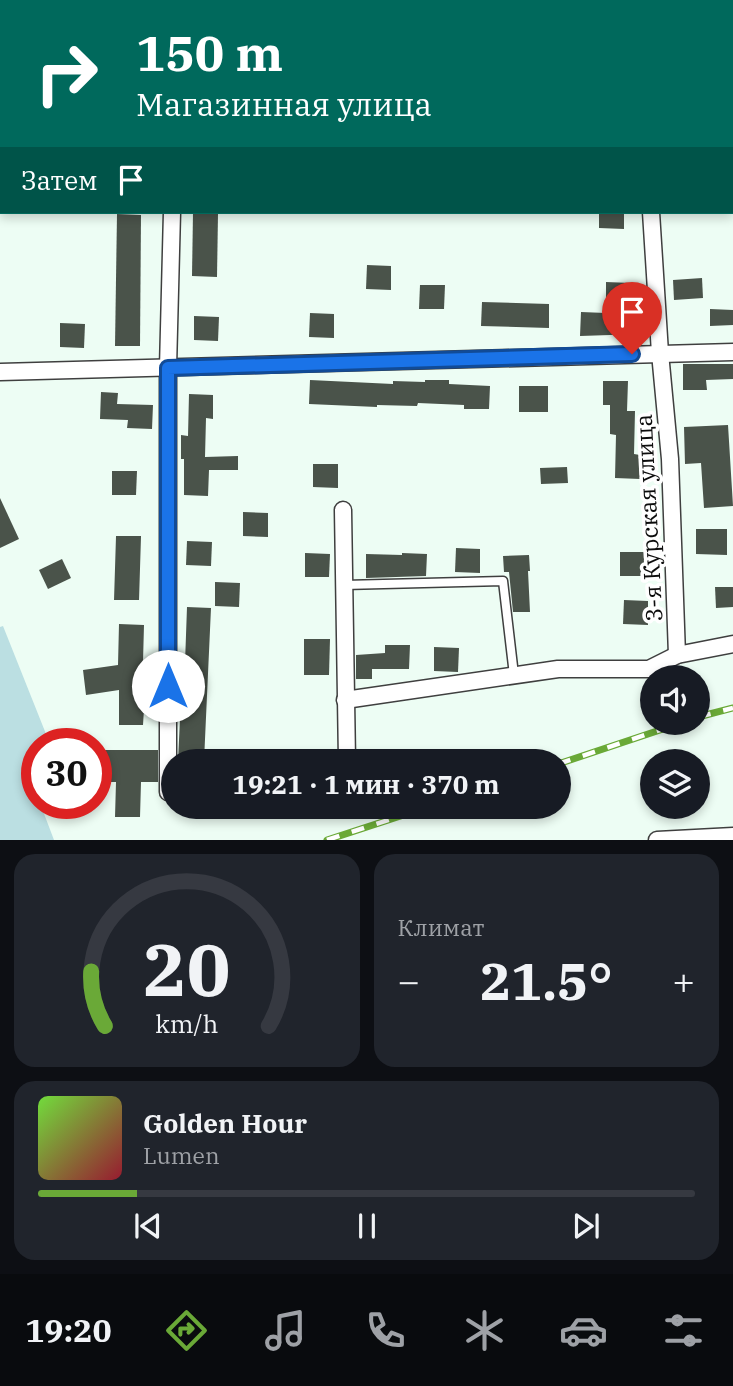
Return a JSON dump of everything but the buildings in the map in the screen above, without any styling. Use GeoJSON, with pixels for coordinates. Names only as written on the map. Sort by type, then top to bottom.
{"type":"FeatureCollection","features":[{"type":"Feature","properties":{"kind":"street"},"geometry":{"type":"LineString","coordinates":[[171,749],[168,368],[172,214]]}},
{"type":"Feature","properties":{"kind":"street","name":"3-я Курская улица"},"geometry":{"type":"LineString","coordinates":[[651,214],[670,459],[677,655]]}},
{"type":"Feature","properties":{"kind":"street"},"geometry":{"type":"LineString","coordinates":[[0,372],[733,352]]}},
{"type":"Feature","properties":{"kind":"street"},"geometry":{"type":"LineString","coordinates":[[344,510],[347,749]]}},
{"type":"Feature","properties":{"kind":"street"},"geometry":{"type":"LineString","coordinates":[[345,699],[558,669],[649,669],[677,655],[733,644]]}},
{"type":"Feature","properties":{"kind":"street"},"geometry":{"type":"LineString","coordinates":[[657,840],[733,836]]}},
{"type":"Feature","properties":{"kind":"lane"},"geometry":{"type":"LineString","coordinates":[[344,584],[503,582],[514,675]]}},
{"type":"Feature","properties":{"kind":"shaded area"},"geometry":{"type":"Polygon","coordinates":[[[3,626],[44,728],[21,728],[21,819],[46,819],[54,840],[0,840],[0,627],[3,626]]]}},
{"type":"Feature","properties":{"kind":"railway"},"geometry":{"type":"LineString","coordinates":[[710,714],[733,708]]}},
{"type":"Feature","properties":{"kind":"railway"},"geometry":{"type":"LineString","coordinates":[[571,760],[645,735]]}},
{"type":"Feature","properties":{"kind":"railway"},"geometry":{"type":"LineString","coordinates":[[327,840],[391,819]]}},
{"type":"Feature","properties":{"kind":"route"},"geometry":{"type":"LineString","coordinates":[[168,686],[168,368],[632,354]]}}]}
